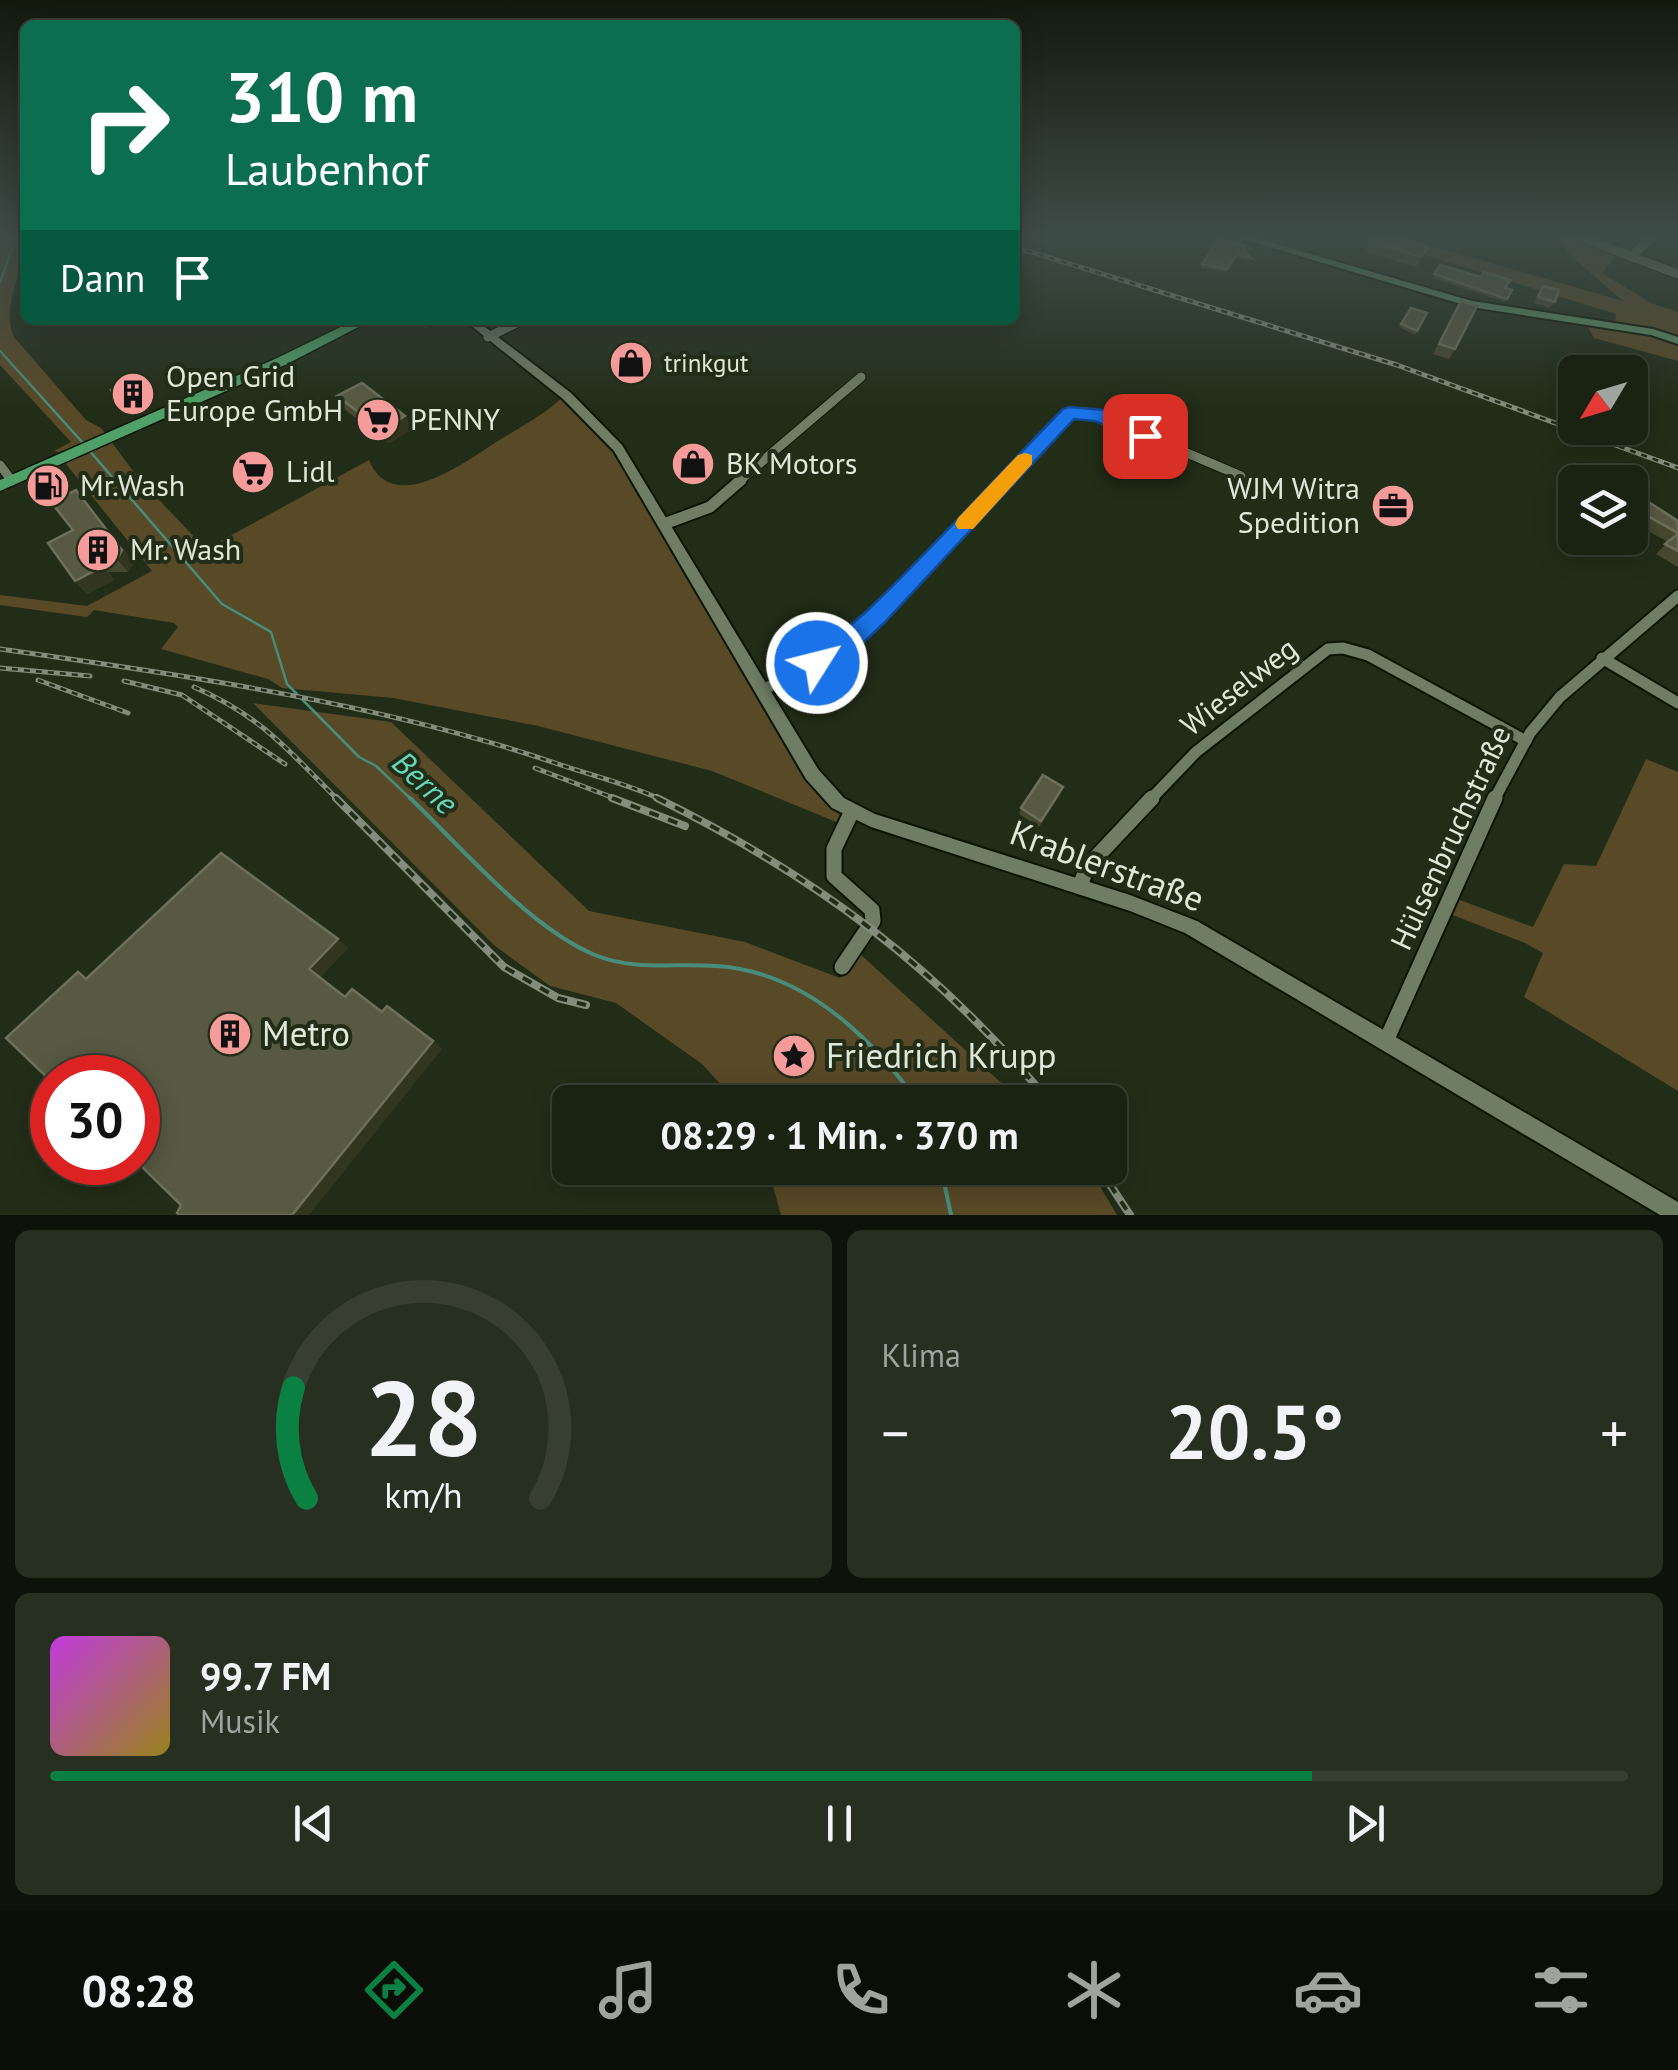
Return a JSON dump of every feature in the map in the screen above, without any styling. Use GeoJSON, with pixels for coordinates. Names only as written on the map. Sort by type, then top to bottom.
{"type":"FeatureCollection","features":[{"type":"Feature","properties":{"kind":"main road"},"geometry":{"type":"LineString","coordinates":[[1440,295],[1472,304],[1652,332],[1678,341]]}},
{"type":"Feature","properties":{"kind":"main road"},"geometry":{"type":"LineString","coordinates":[[281,357],[340,325]]}},
{"type":"Feature","properties":{"kind":"main road"},"geometry":{"type":"LineString","coordinates":[[4,477],[354,325]]}},
{"type":"Feature","properties":{"kind":"street","name":"Krablerstraße"},"geometry":{"type":"LineString","coordinates":[[475,325],[559,388],[618,448],[816,779],[838,804],[1191,927],[1678,1214]]}},
{"type":"Feature","properties":{"kind":"street"},"geometry":{"type":"LineString","coordinates":[[488,337],[513,325]]}},
{"type":"Feature","properties":{"kind":"street"},"geometry":{"type":"LineString","coordinates":[[664,524],[710,507],[862,377]]}},
{"type":"Feature","properties":{"kind":"street"},"geometry":{"type":"LineString","coordinates":[[762,690],[836,654],[877,616],[1069,413],[1098,415],[1241,476]]}},
{"type":"Feature","properties":{"kind":"street","name":"Hülsenbruchstraße"},"geometry":{"type":"LineString","coordinates":[[1386,1041],[1489,810],[1526,741],[1560,697],[1678,596]]}},
{"type":"Feature","properties":{"kind":"street","name":"Wieselweg"},"geometry":{"type":"LineString","coordinates":[[1080,886],[1087,868],[1184,762],[1328,649],[1368,654],[1526,741]]}},
{"type":"Feature","properties":{"kind":"street"},"geometry":{"type":"LineString","coordinates":[[1602,658],[1678,704]]}},
{"type":"Feature","properties":{"kind":"street"},"geometry":{"type":"LineString","coordinates":[[842,967],[873,920],[872,910],[834,876],[834,849],[852,811]]}},
{"type":"Feature","properties":{"kind":"shaded area"},"geometry":{"type":"Polygon","coordinates":[[[0,295],[13,295],[10,325],[14,337],[86,420],[101,428],[139,479],[206,549],[369,460],[380,477],[395,484],[431,480],[468,461],[564,396],[613,449],[755,689],[847,813],[841,824],[712,771],[538,726],[393,698],[282,688],[268,679],[161,649],[178,627],[174,623],[94,610],[87,617],[0,605],[0,595],[87,606],[152,571],[62,459],[70,454],[54,451],[71,442],[0,365],[0,295]]]}},
{"type":"Feature","properties":{"kind":"shaded area"},"geometry":{"type":"Polygon","coordinates":[[[1554,295],[1601,295],[1623,301],[1616,295],[1637,295],[1678,312],[1678,337],[1652,328],[1615,325],[1616,314],[1554,295]]]}},
{"type":"Feature","properties":{"kind":"shaded area"},"geometry":{"type":"Polygon","coordinates":[[[1585,322],[1653,333],[1678,342],[1678,361],[1594,338],[1585,322]]]}},
{"type":"Feature","properties":{"kind":"shaded area"},"geometry":{"type":"Polygon","coordinates":[[[253,703],[391,722],[589,911],[745,942],[840,978],[859,953],[1003,1085],[721,1085],[702,1064],[616,1003],[550,986],[495,946],[253,703]]]}},
{"type":"Feature","properties":{"kind":"shaded area"},"geometry":{"type":"Polygon","coordinates":[[[1646,759],[1678,772],[1678,1091],[1524,997],[1543,953],[1450,914],[1457,899],[1533,927],[1564,864],[1596,866],[1646,759]]]}},
{"type":"Feature","properties":{"kind":"shaded area"},"geometry":{"type":"Polygon","coordinates":[[[773,1185],[1099,1185],[1117,1215],[781,1215],[773,1185]]]}},
{"type":"Feature","properties":{"kind":"building"},"geometry":{"type":"Polygon","coordinates":[[[1539,295],[1557,295],[1555,302],[1539,295]]]}},
{"type":"Feature","properties":{"kind":"building"},"geometry":{"type":"Polygon","coordinates":[[[1461,301],[1477,306],[1455,349],[1439,344],[1461,301]]]}},
{"type":"Feature","properties":{"kind":"building"},"geometry":{"type":"Polygon","coordinates":[[[1411,308],[1427,313],[1417,331],[1401,324],[1411,308]]]}},
{"type":"Feature","properties":{"kind":"building"},"geometry":{"type":"Polygon","coordinates":[[[141,377],[147,384],[116,397],[111,390],[141,377]]]}},
{"type":"Feature","properties":{"kind":"building"},"geometry":{"type":"Polygon","coordinates":[[[362,383],[405,416],[382,430],[337,396],[362,383]]]}},
{"type":"Feature","properties":{"kind":"building","name":"Mr. Wash"},"geometry":{"type":"Polygon","coordinates":[[[76,490],[122,550],[117,559],[96,559],[102,567],[75,581],[48,543],[73,530],[51,502],[76,490]]]}},
{"type":"Feature","properties":{"kind":"building"},"geometry":{"type":"Polygon","coordinates":[[[1648,502],[1678,521],[1678,533],[1648,516],[1648,502]]]}},
{"type":"Feature","properties":{"kind":"building"},"geometry":{"type":"Polygon","coordinates":[[[1678,534],[1678,551],[1665,544],[1678,534]]]}},
{"type":"Feature","properties":{"kind":"building"},"geometry":{"type":"Polygon","coordinates":[[[1043,775],[1063,787],[1041,821],[1021,808],[1043,775]]]}},
{"type":"Feature","properties":{"kind":"building","name":"Metro"},"geometry":{"type":"Polygon","coordinates":[[[221,853],[338,939],[309,969],[345,997],[352,989],[382,1012],[387,1006],[433,1041],[292,1215],[179,1215],[181,1205],[160,1184],[160,1055],[30,1055],[30,1061],[6,1038],[78,972],[86,979],[221,853]]]}},
{"type":"Feature","properties":{"kind":"waterway","name":"Berne"},"geometry":{"type":"LineString","coordinates":[[0,351],[83,443]]}},
{"type":"Feature","properties":{"kind":"waterway","name":"Berne"},"geometry":{"type":"LineString","coordinates":[[88,449],[222,604],[271,632],[287,684],[359,757],[376,766],[412,800]]}},
{"type":"Feature","properties":{"kind":"waterway","name":"Berne"},"geometry":{"type":"LineString","coordinates":[[410,798],[522,907],[571,943],[625,963],[716,966],[777,980],[805,994],[856,1031],[905,1085]]}},
{"type":"Feature","properties":{"kind":"waterway","name":"Berne"},"geometry":{"type":"LineString","coordinates":[[945,1185],[951,1215]]}},
{"type":"Feature","properties":{"kind":"railway"},"geometry":{"type":"LineString","coordinates":[[1169,295],[1397,365],[1678,468]]}},
{"type":"Feature","properties":{"kind":"railway"},"geometry":{"type":"LineString","coordinates":[[0,649],[213,681],[354,708],[493,743],[662,800]]}},
{"type":"Feature","properties":{"kind":"railway"},"geometry":{"type":"LineString","coordinates":[[0,668],[90,676]]}},
{"type":"Feature","properties":{"kind":"railway"},"geometry":{"type":"LineString","coordinates":[[38,680],[128,713]]}},
{"type":"Feature","properties":{"kind":"railway"},"geometry":{"type":"LineString","coordinates":[[124,681],[182,695],[285,764]]}},
{"type":"Feature","properties":{"kind":"railway"},"geometry":{"type":"LineString","coordinates":[[194,687],[256,722],[336,798]]}},
{"type":"Feature","properties":{"kind":"railway"},"geometry":{"type":"LineString","coordinates":[[535,768],[619,800]]}},
{"type":"Feature","properties":{"kind":"railway"},"geometry":{"type":"LineString","coordinates":[[336,798],[504,967],[558,998],[586,1005]]}},
{"type":"Feature","properties":{"kind":"railway"},"geometry":{"type":"LineString","coordinates":[[612,798],[685,826]]}},
{"type":"Feature","properties":{"kind":"railway"},"geometry":{"type":"LineString","coordinates":[[657,798],[770,860],[870,928],[962,1008],[1035,1085]]}},
{"type":"Feature","properties":{"kind":"railway"},"geometry":{"type":"LineString","coordinates":[[1110,1185],[1130,1215]]}},
{"type":"Feature","properties":{"kind":"slow traffic"},"geometry":{"type":"LineString","coordinates":[[965,524],[1025,460]]}},
{"type":"Feature","properties":{"kind":"place","name":"trinkgut"},"geometry":{"type":"Point","coordinates":[631,363]}},
{"type":"Feature","properties":{"kind":"place","name":"Open Grid Europe GmbH"},"geometry":{"type":"Point","coordinates":[133,394]}},
{"type":"Feature","properties":{"kind":"place","name":"PENNY"},"geometry":{"type":"Point","coordinates":[378,420]}},
{"type":"Feature","properties":{"kind":"place","name":"BK Motors"},"geometry":{"type":"Point","coordinates":[693,464]}},
{"type":"Feature","properties":{"kind":"place","name":"Lidl"},"geometry":{"type":"Point","coordinates":[253,472]}},
{"type":"Feature","properties":{"kind":"place","name":"Mr.Wash"},"geometry":{"type":"Point","coordinates":[48,486]}},
{"type":"Feature","properties":{"kind":"place","name":"WJM Witra Spedition"},"geometry":{"type":"Point","coordinates":[1393,506]}},
{"type":"Feature","properties":{"kind":"place","name":"Mr. Wash"},"geometry":{"type":"Point","coordinates":[98,550]}},
{"type":"Feature","properties":{"kind":"place","name":"Metro"},"geometry":{"type":"Point","coordinates":[230,1034]}},
{"type":"Feature","properties":{"kind":"place","name":"Friedrich Krupp"},"geometry":{"type":"Point","coordinates":[794,1056]}},
{"type":"Feature","properties":{"kind":"route"},"geometry":{"type":"LineString","coordinates":[[817,663],[836,654],[877,616],[1069,413],[1098,415],[1145,436]]}}]}
